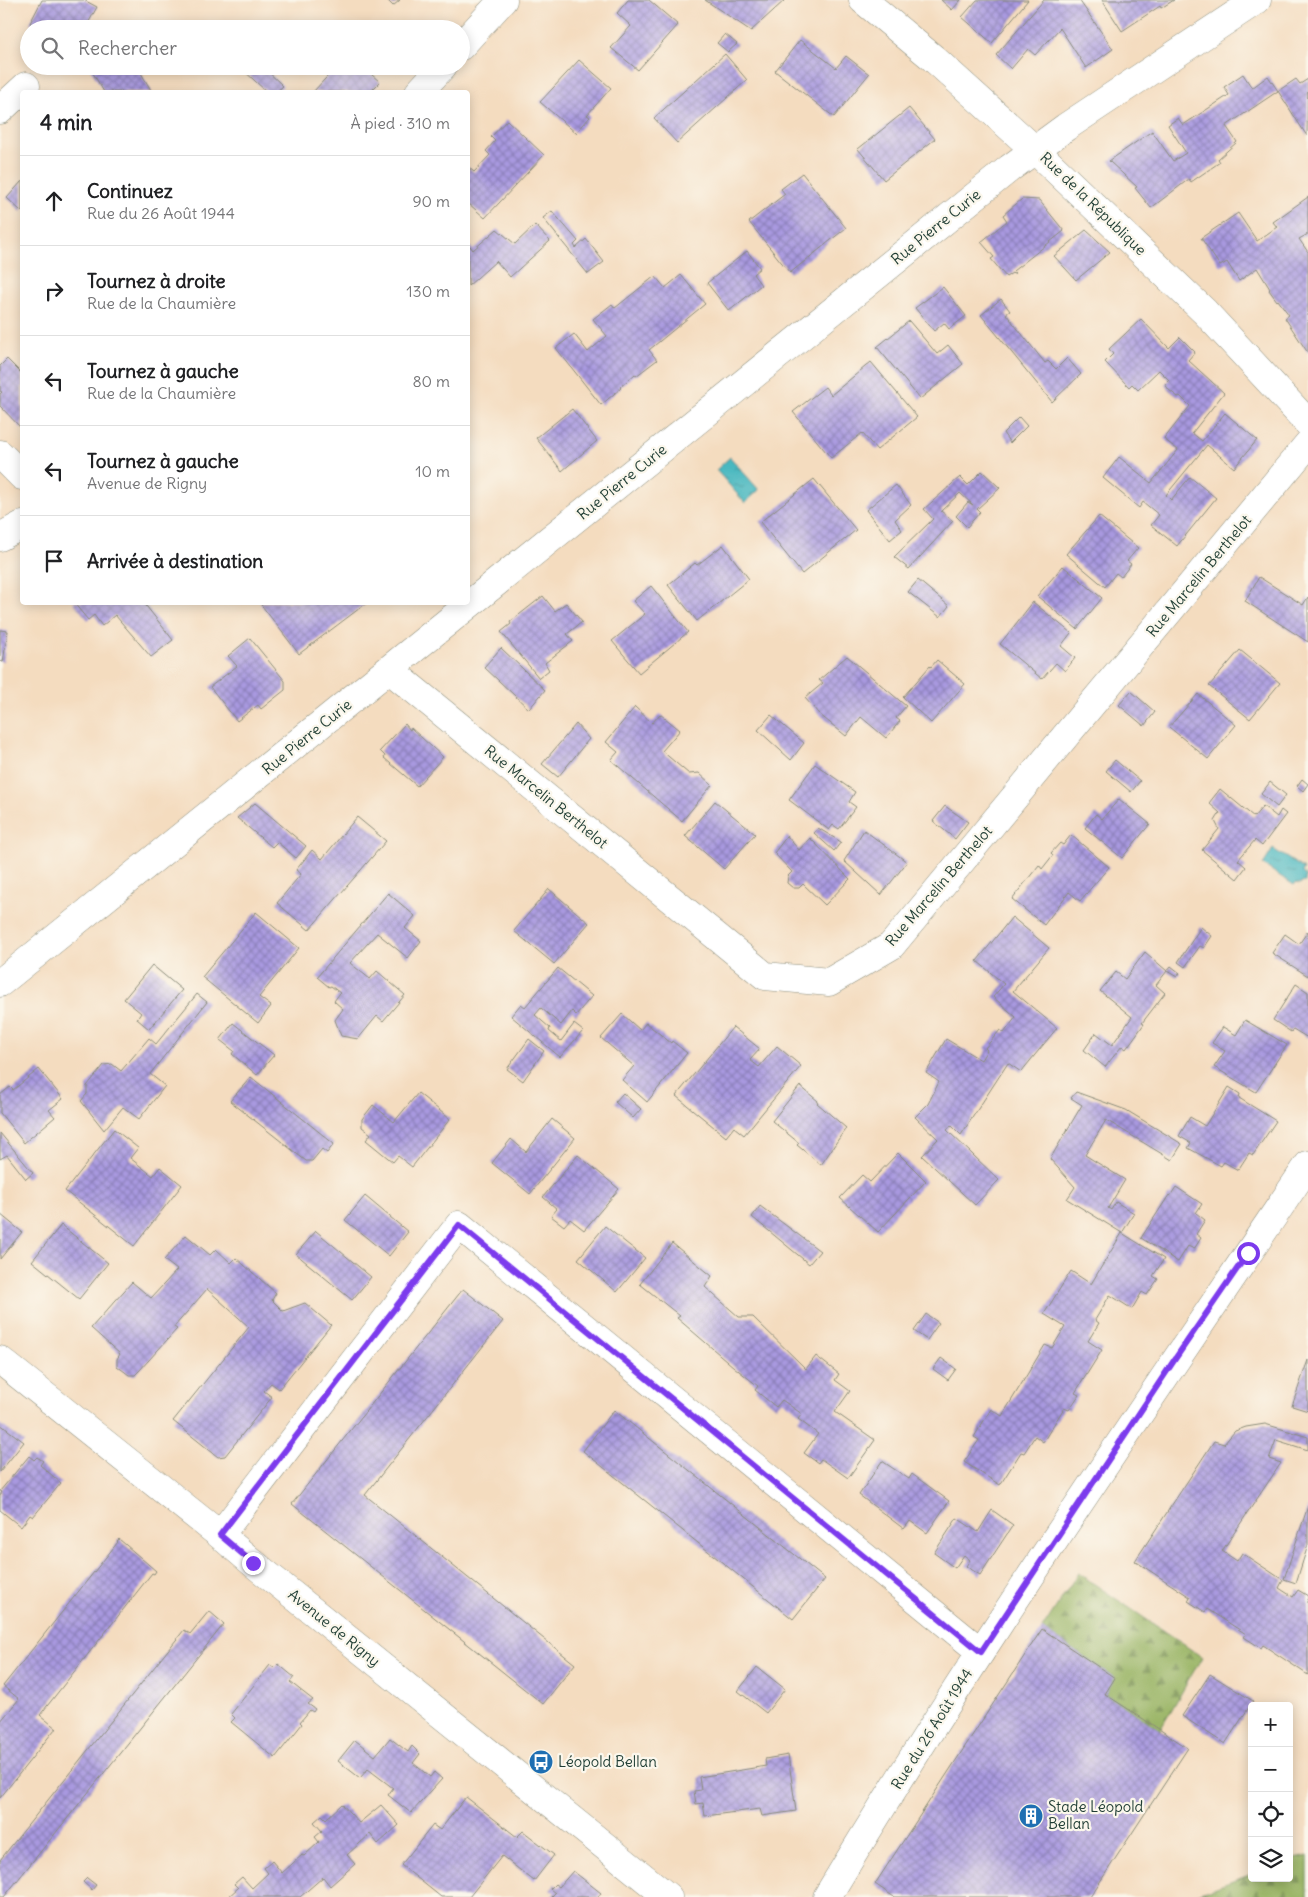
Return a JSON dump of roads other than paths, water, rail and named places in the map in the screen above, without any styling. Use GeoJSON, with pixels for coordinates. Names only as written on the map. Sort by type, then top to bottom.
{"type":"FeatureCollection","features":[{"type":"Feature","properties":{"kind":"street"},"geometry":{"type":"LineString","coordinates":[[470,36],[503,0]]}},
{"type":"Feature","properties":{"kind":"street","name":"Rue de la République"},"geometry":{"type":"LineString","coordinates":[[863,0],[948,71],[1036,150],[1205,312],[1308,422]]}},
{"type":"Feature","properties":{"kind":"street","name":"Rue Pierre Curie"},"geometry":{"type":"LineString","coordinates":[[0,984],[1010,168],[1066,127],[1257,0]]}},
{"type":"Feature","properties":{"kind":"street"},"geometry":{"type":"LineString","coordinates":[[421,90],[435,75]]}},
{"type":"Feature","properties":{"kind":"street"},"geometry":{"type":"LineString","coordinates":[[22,90],[26,86]]}},
{"type":"Feature","properties":{"kind":"street"},"geometry":{"type":"LineString","coordinates":[[0,110],[20,92]]}},
{"type":"Feature","properties":{"kind":"street","name":"Rue Marcelin Berthelot"},"geometry":{"type":"LineString","coordinates":[[390,670],[765,976],[829,982],[891,946],[1308,444]]}},
{"type":"Feature","properties":{"kind":"street"},"geometry":{"type":"LineString","coordinates":[[0,454],[20,474]]}},
{"type":"Feature","properties":{"kind":"street"},"geometry":{"type":"LineString","coordinates":[[0,537],[20,526]]}},
{"type":"Feature","properties":{"kind":"street","name":"Rue du 26 Août 1944"},"geometry":{"type":"LineString","coordinates":[[826,1897],[981,1652],[1175,1359],[1308,1165]]}},
{"type":"Feature","properties":{"kind":"street"},"geometry":{"type":"LineString","coordinates":[[220,1535],[459,1225],[981,1652]]}},
{"type":"Feature","properties":{"kind":"street","name":"Avenue de Rigny"},"geometry":{"type":"LineString","coordinates":[[0,1360],[668,1897]]}},
{"type":"Feature","properties":{"kind":"water"},"geometry":{"type":"Polygon","coordinates":[[[730,457],[759,490],[745,503],[716,470],[730,457]]]}},
{"type":"Feature","properties":{"kind":"water"},"geometry":{"type":"Polygon","coordinates":[[[1273,849],[1304,869],[1302,872],[1306,877],[1305,882],[1294,885],[1263,865],[1273,849]]]}},
{"type":"Feature","properties":{"kind":"place","name":"Léopold Bellan"},"geometry":{"type":"Point","coordinates":[541,1762]}},
{"type":"Feature","properties":{"kind":"place","name":"Stade Léopold Bellan"},"geometry":{"type":"Point","coordinates":[1031,1816]}}]}
